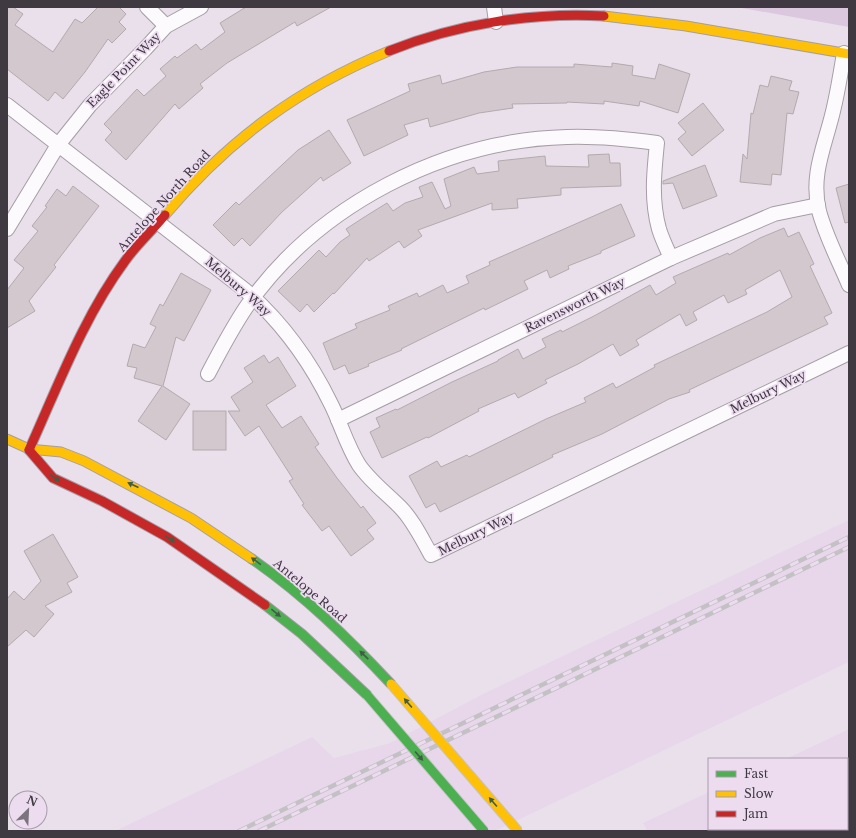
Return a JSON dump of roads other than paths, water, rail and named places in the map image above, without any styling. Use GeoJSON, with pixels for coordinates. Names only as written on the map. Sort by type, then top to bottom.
{"type":"FeatureCollection","features":[{"type":"Feature","properties":{"kind":"main road","name":"Antelope North Road"},"geometry":{"type":"LineString","coordinates":[[29,450],[98,304],[122,264],[159,223],[184,192],[217,159],[267,117],[338,74],[381,54],[452,31],[496,22],[543,17],[590,15],[636,18],[846,54]]}},
{"type":"Feature","properties":{"kind":"main road","name":"Antelope Road"},"geometry":{"type":"LineString","coordinates":[[7,439],[29,450],[53,478],[102,501],[167,537],[248,592],[302,634],[367,695],[484,831]]}},
{"type":"Feature","properties":{"kind":"main road","name":"Antelope Road"},"geometry":{"type":"LineString","coordinates":[[29,450],[64,452],[146,491],[183,511],[232,544],[293,589],[343,634],[391,684],[518,831]]}},
{"type":"Feature","properties":{"kind":"street"},"geometry":{"type":"LineString","coordinates":[[147,7],[166,26]]}},
{"type":"Feature","properties":{"kind":"street","name":"Eagle Point Way"},"geometry":{"type":"LineString","coordinates":[[7,229],[58,145],[90,105],[146,49],[166,26],[201,7]]}},
{"type":"Feature","properties":{"kind":"street"},"geometry":{"type":"LineString","coordinates":[[494,7],[496,22]]}},
{"type":"Feature","properties":{"kind":"street"},"geometry":{"type":"LineString","coordinates":[[846,54],[834,108],[818,165],[816,183],[818,205],[825,229],[849,285]]}},
{"type":"Feature","properties":{"kind":"street","name":"Melbury Way"},"geometry":{"type":"LineString","coordinates":[[7,105],[254,298],[279,323],[303,355],[319,380],[348,445],[360,465],[372,480],[401,508],[431,555],[849,353]]}},
{"type":"Feature","properties":{"kind":"street"},"geometry":{"type":"LineString","coordinates":[[208,374],[224,342],[254,298],[295,252],[328,224],[357,203],[388,184],[454,157],[489,147],[531,140],[567,137],[610,138],[657,143],[653,185],[654,208],[660,231],[672,258]]}},
{"type":"Feature","properties":{"kind":"street","name":"Ravensworth Way"},"geometry":{"type":"LineString","coordinates":[[338,420],[672,258],[774,214],[818,205]]}},
{"type":"Feature","properties":{"kind":"railway"},"geometry":{"type":"LineString","coordinates":[[239,831],[849,537]]}},
{"type":"Feature","properties":{"kind":"railway"},"geometry":{"type":"LineString","coordinates":[[259,831],[849,547]]}}]}
